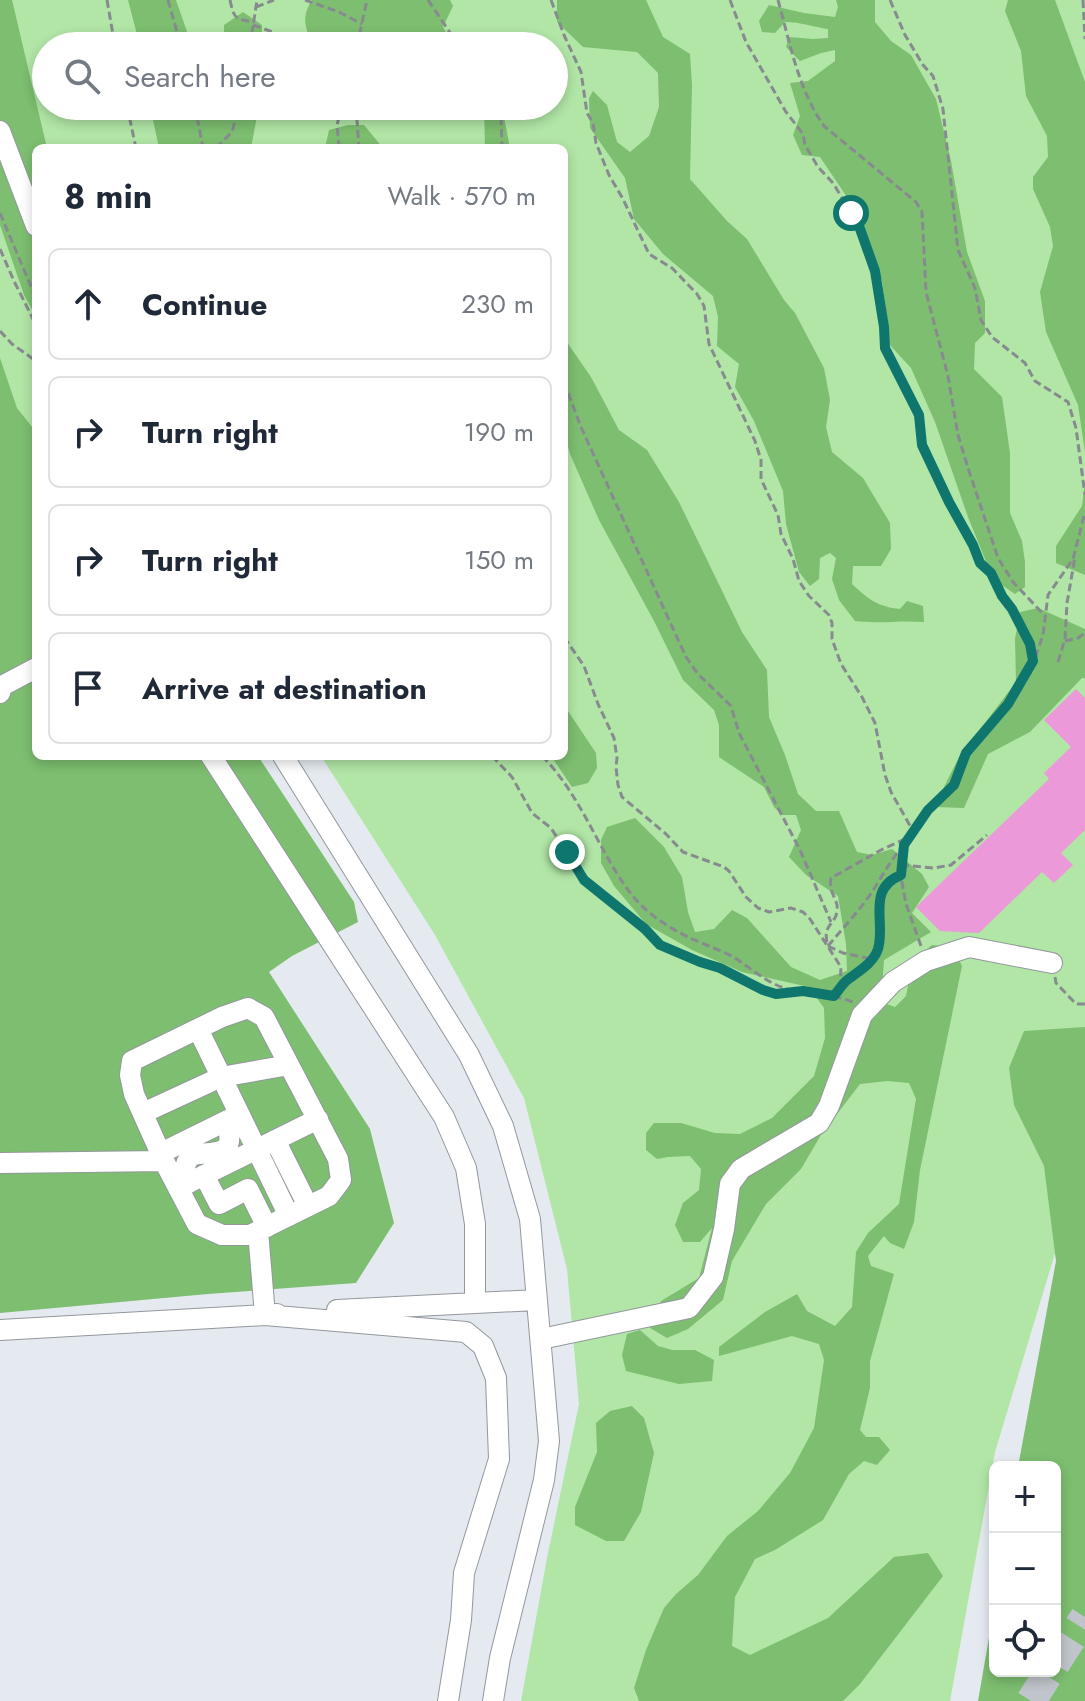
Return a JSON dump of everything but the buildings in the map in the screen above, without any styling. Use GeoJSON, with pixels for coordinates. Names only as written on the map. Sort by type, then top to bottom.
{"type":"FeatureCollection","features":[{"type":"Feature","properties":{"kind":"street"},"geometry":{"type":"LineString","coordinates":[[0,131],[32,215]]}},
{"type":"Feature","properties":{"kind":"street"},"geometry":{"type":"LineString","coordinates":[[0,693],[2,686],[32,670]]}},
{"type":"Feature","properties":{"kind":"street"},"geometry":{"type":"LineString","coordinates":[[214,760],[444,1117],[466,1168],[475,1224],[475,1302]]}},
{"type":"Feature","properties":{"kind":"street"},"geometry":{"type":"LineString","coordinates":[[285,760],[469,1055],[503,1126],[530,1219],[549,1441],[544,1480],[500,1658],[493,1701]]}},
{"type":"Feature","properties":{"kind":"street"},"geometry":{"type":"LineString","coordinates":[[541,1339],[689,1308],[713,1277],[730,1184],[741,1169],[819,1123],[829,1106],[862,1015],[893,982],[926,961],[969,947],[1052,963]]}},
{"type":"Feature","properties":{"kind":"street"},"geometry":{"type":"LineString","coordinates":[[198,1029],[221,1077],[232,1118],[228,1145],[221,1152],[192,1155],[186,1161],[184,1173],[191,1182],[197,1224],[222,1235],[250,1235],[262,1229],[289,1216],[308,1206],[329,1196],[341,1180],[338,1159],[264,1017],[248,1008],[198,1029],[132,1061],[130,1075],[134,1094],[163,1157],[191,1182],[219,1204],[248,1189],[262,1229],[265,1315]]}},
{"type":"Feature","properties":{"kind":"street"},"geometry":{"type":"LineString","coordinates":[[143,1113],[221,1077],[289,1065]]}},
{"type":"Feature","properties":{"kind":"street"},"geometry":{"type":"LineString","coordinates":[[232,1118],[297,1166],[308,1206]]}},
{"type":"Feature","properties":{"kind":"street"},"geometry":{"type":"LineString","coordinates":[[0,1163],[163,1157],[232,1118]]}},
{"type":"Feature","properties":{"kind":"street"},"geometry":{"type":"LineString","coordinates":[[191,1182],[318,1119]]}},
{"type":"Feature","properties":{"kind":"street"},"geometry":{"type":"LineString","coordinates":[[265,1144],[289,1216]]}},
{"type":"Feature","properties":{"kind":"street"},"geometry":{"type":"LineString","coordinates":[[0,1330],[536,1300]]}},
{"type":"Feature","properties":{"kind":"street"},"geometry":{"type":"LineString","coordinates":[[265,1315],[466,1332],[483,1346],[496,1378],[499,1459],[464,1573],[461,1620],[448,1701]]}},
{"type":"Feature","properties":{"kind":"path"},"geometry":{"type":"LineString","coordinates":[[107,0],[113,32]]}},
{"type":"Feature","properties":{"kind":"path"},"geometry":{"type":"LineString","coordinates":[[168,0],[177,32]]}},
{"type":"Feature","properties":{"kind":"path"},"geometry":{"type":"LineString","coordinates":[[230,0],[233,15],[239,20],[274,32]]}},
{"type":"Feature","properties":{"kind":"path"},"geometry":{"type":"LineString","coordinates":[[252,32],[257,0]]}},
{"type":"Feature","properties":{"kind":"path"},"geometry":{"type":"LineString","coordinates":[[256,7],[274,0]]}},
{"type":"Feature","properties":{"kind":"path"},"geometry":{"type":"LineString","coordinates":[[305,0],[362,24]]}},
{"type":"Feature","properties":{"kind":"path"},"geometry":{"type":"LineString","coordinates":[[360,32],[367,0]]}},
{"type":"Feature","properties":{"kind":"path"},"geometry":{"type":"LineString","coordinates":[[428,0],[449,32]]}},
{"type":"Feature","properties":{"kind":"path"},"geometry":{"type":"LineString","coordinates":[[551,0],[563,32]]}},
{"type":"Feature","properties":{"kind":"path"},"geometry":{"type":"LineString","coordinates":[[730,0],[746,42],[786,112],[803,134],[805,145],[818,167],[833,183],[859,226],[875,271],[885,348],[919,415],[922,445],[980,563],[991,573],[1030,644],[1033,661]]}},
{"type":"Feature","properties":{"kind":"path"},"geometry":{"type":"LineString","coordinates":[[778,0],[797,72],[816,115],[824,126],[916,202],[922,212],[926,292],[968,468],[998,558],[1013,582],[1046,617]]}},
{"type":"Feature","properties":{"kind":"path"},"geometry":{"type":"LineString","coordinates":[[890,0],[905,35],[933,76],[943,109],[958,250],[975,288],[981,320],[992,337],[1025,363],[1035,381],[1068,402],[1076,428],[1085,495]]}},
{"type":"Feature","properties":{"kind":"path"},"geometry":{"type":"LineString","coordinates":[[1083,0],[1085,39]]}},
{"type":"Feature","properties":{"kind":"path"},"geometry":{"type":"LineString","coordinates":[[568,44],[581,72],[587,113],[593,123],[596,143],[649,254],[672,268],[704,306],[709,344],[755,441],[761,460],[761,479],[778,515],[781,534],[799,581],[809,596],[829,615],[832,639],[841,664],[875,723],[885,775],[913,831]]}},
{"type":"Feature","properties":{"kind":"path"},"geometry":{"type":"LineString","coordinates":[[130,120],[135,144]]}},
{"type":"Feature","properties":{"kind":"path"},"geometry":{"type":"LineString","coordinates":[[198,120],[202,144]]}},
{"type":"Feature","properties":{"kind":"path"},"geometry":{"type":"LineString","coordinates":[[220,144],[232,132],[235,120]]}},
{"type":"Feature","properties":{"kind":"path"},"geometry":{"type":"LineString","coordinates":[[338,120],[339,144]]}},
{"type":"Feature","properties":{"kind":"path"},"geometry":{"type":"LineString","coordinates":[[357,120],[359,144]]}},
{"type":"Feature","properties":{"kind":"path"},"geometry":{"type":"LineString","coordinates":[[501,120],[502,144]]}},
{"type":"Feature","properties":{"kind":"path"},"geometry":{"type":"LineString","coordinates":[[0,213],[32,289]]}},
{"type":"Feature","properties":{"kind":"path"},"geometry":{"type":"LineString","coordinates":[[0,249],[32,317]]}},
{"type":"Feature","properties":{"kind":"path"},"geometry":{"type":"LineString","coordinates":[[0,331],[32,358]]}},
{"type":"Feature","properties":{"kind":"path"},"geometry":{"type":"LineString","coordinates":[[568,392],[587,442],[686,657],[698,674],[731,706],[739,733],[800,850],[831,922]]}},
{"type":"Feature","properties":{"kind":"path"},"geometry":{"type":"LineString","coordinates":[[828,946],[872,892],[891,859],[928,810],[954,785],[966,753],[1008,704],[1033,661],[1043,635],[1048,595],[1073,559],[1085,512]]}},
{"type":"Feature","properties":{"kind":"path"},"geometry":{"type":"LineString","coordinates":[[1058,662],[1065,641],[1067,603],[1076,549]]}},
{"type":"Feature","properties":{"kind":"path"},"geometry":{"type":"LineString","coordinates":[[1065,641],[1085,633]]}},
{"type":"Feature","properties":{"kind":"path"},"geometry":{"type":"LineString","coordinates":[[568,643],[584,666],[614,738],[622,797],[683,852],[729,871],[746,897],[758,908],[769,912],[791,908],[803,912],[841,967],[840,987]]}},
{"type":"Feature","properties":{"kind":"path"},"geometry":{"type":"LineString","coordinates":[[496,760],[512,777],[532,813],[551,828],[584,880],[645,929],[660,945],[720,968],[763,990],[776,994],[803,991]]}},
{"type":"Feature","properties":{"kind":"path"},"geometry":{"type":"LineString","coordinates":[[546,760],[579,806],[629,891],[651,914],[687,937],[732,957],[765,979],[788,989],[849,1000],[868,1009]]}},
{"type":"Feature","properties":{"kind":"path"},"geometry":{"type":"LineString","coordinates":[[901,865],[934,868],[951,865],[987,835]]}},
{"type":"Feature","properties":{"kind":"path"},"geometry":{"type":"LineString","coordinates":[[828,946],[825,934],[838,908],[831,894],[831,878],[909,838]]}},
{"type":"Feature","properties":{"kind":"path"},"geometry":{"type":"LineString","coordinates":[[904,845],[901,875],[906,904],[926,961]]}},
{"type":"Feature","properties":{"kind":"path"},"geometry":{"type":"LineString","coordinates":[[834,996],[878,950],[882,892],[891,879],[901,875]]}},
{"type":"Feature","properties":{"kind":"path"},"geometry":{"type":"LineString","coordinates":[[828,946],[843,953],[872,959]]}},
{"type":"Feature","properties":{"kind":"path"},"geometry":{"type":"LineString","coordinates":[[1052,963],[1056,983],[1076,1004],[1085,1004]]}},
{"type":"Feature","properties":{"kind":"green space"},"geometry":{"type":"Polygon","coordinates":[[[0,0],[1085,0],[1085,1154],[993,1461],[989,1461],[989,1485],[950,1701],[521,1701],[579,1404],[567,1269],[524,1098],[435,935],[324,760],[568,760],[568,144],[32,144],[32,534],[0,565],[0,0]]]}},
{"type":"Feature","properties":{"kind":"green space"},"geometry":{"type":"Polygon","coordinates":[[[0,0],[12,0],[32,85],[32,120],[40,120],[46,144],[32,144],[32,310],[0,225],[0,0]]]}},
{"type":"Feature","properties":{"kind":"green space"},"geometry":{"type":"Polygon","coordinates":[[[128,0],[176,0],[187,32],[136,32],[128,0]]]}},
{"type":"Feature","properties":{"kind":"green space"},"geometry":{"type":"Polygon","coordinates":[[[312,0],[450,0],[453,6],[443,27],[446,32],[308,32],[306,12],[312,0]]]}},
{"type":"Feature","properties":{"kind":"green space"},"geometry":{"type":"Polygon","coordinates":[[[557,0],[646,0],[663,37],[690,54],[690,179],[747,239],[795,313],[824,368],[830,400],[826,427],[832,452],[863,478],[890,523],[891,549],[881,566],[853,566],[852,584],[868,598],[885,606],[900,609],[907,601],[923,606],[924,622],[855,621],[839,600],[832,579],[836,558],[830,553],[820,558],[819,579],[810,586],[799,572],[786,524],[783,491],[754,421],[735,387],[739,364],[717,346],[718,317],[713,296],[663,254],[634,219],[625,178],[590,128],[589,98],[593,91],[607,105],[617,142],[630,152],[649,136],[659,107],[658,73],[637,52],[583,47],[557,22],[557,0]]]}},
{"type":"Feature","properties":{"kind":"green space"},"geometry":{"type":"Polygon","coordinates":[[[836,0],[875,0],[875,22],[891,41],[911,55],[936,99],[967,252],[985,301],[985,333],[975,343],[974,369],[1002,397],[1010,453],[1010,513],[1022,541],[1025,562],[1025,587],[1015,594],[993,579],[935,422],[911,368],[888,343],[882,281],[857,212],[820,157],[802,155],[793,135],[800,116],[790,83],[808,81],[835,61],[835,50],[800,61],[786,47],[789,37],[828,38],[828,29],[785,22],[775,33],[762,32],[759,21],[769,5],[835,17],[838,7],[836,0]]]}},
{"type":"Feature","properties":{"kind":"green space"},"geometry":{"type":"Polygon","coordinates":[[[1008,0],[1055,0],[1085,82],[1085,452],[1078,405],[1046,332],[1040,292],[1053,246],[1050,227],[1033,189],[1033,177],[1048,157],[1047,136],[1026,96],[1021,51],[1005,11],[1008,0]]]}},
{"type":"Feature","properties":{"kind":"green space"},"geometry":{"type":"Polygon","coordinates":[[[243,12],[262,25],[262,32],[224,32],[224,25],[243,12]]]}},
{"type":"Feature","properties":{"kind":"green space"},"geometry":{"type":"Polygon","coordinates":[[[153,120],[256,120],[252,144],[158,144],[153,120]]]}},
{"type":"Feature","properties":{"kind":"green space"},"geometry":{"type":"Polygon","coordinates":[[[484,120],[505,120],[509,144],[485,144],[484,120]]]}},
{"type":"Feature","properties":{"kind":"green space"},"geometry":{"type":"Polygon","coordinates":[[[364,125],[380,144],[326,144],[329,130],[364,125]]]}},
{"type":"Feature","properties":{"kind":"green space"},"geometry":{"type":"Polygon","coordinates":[[[568,344],[591,377],[619,430],[647,450],[679,502],[742,632],[767,670],[769,717],[798,794],[816,811],[839,811],[857,852],[872,855],[892,849],[922,874],[929,887],[912,913],[931,932],[884,960],[881,1002],[895,1007],[906,996],[913,961],[932,945],[953,947],[962,966],[920,1170],[914,1222],[904,1249],[890,1243],[884,1236],[868,1256],[871,1266],[894,1274],[870,1361],[870,1388],[860,1430],[866,1437],[879,1437],[890,1450],[877,1465],[864,1461],[849,1474],[823,1520],[755,1559],[735,1597],[732,1646],[750,1655],[828,1618],[894,1557],[928,1553],[943,1576],[860,1684],[843,1701],[639,1701],[634,1688],[664,1608],[698,1575],[727,1536],[758,1511],[790,1473],[814,1428],[824,1360],[819,1344],[792,1336],[719,1356],[719,1347],[765,1312],[797,1294],[807,1311],[835,1326],[852,1307],[856,1252],[868,1233],[899,1204],[916,1099],[909,1083],[887,1081],[860,1084],[821,1135],[801,1169],[766,1204],[732,1261],[723,1300],[688,1329],[667,1338],[650,1328],[661,1301],[699,1278],[712,1228],[700,1242],[683,1242],[675,1225],[683,1203],[699,1190],[701,1169],[690,1156],[657,1159],[646,1150],[646,1133],[654,1123],[681,1123],[715,1133],[740,1134],[772,1118],[814,1076],[825,1038],[824,1008],[809,987],[742,972],[692,950],[646,924],[614,886],[601,863],[601,840],[607,827],[635,818],[664,847],[682,877],[695,932],[714,929],[732,910],[747,918],[791,967],[820,980],[847,971],[846,944],[838,896],[806,875],[789,857],[801,830],[796,815],[782,815],[774,807],[764,787],[719,757],[719,725],[714,710],[683,680],[599,520],[570,454],[568,344]]]}},
{"type":"Feature","properties":{"kind":"green space"},"geometry":{"type":"Polygon","coordinates":[[[0,358],[17,408],[32,427],[32,760],[261,760],[354,902],[358,922],[292,956],[269,972],[370,1129],[394,1223],[356,1283],[0,1313],[0,358]]]}},
{"type":"Feature","properties":{"kind":"green space"},"geometry":{"type":"Polygon","coordinates":[[[1085,483],[1085,575],[1056,563],[1056,546],[1082,506],[1085,483]]]}},
{"type":"Feature","properties":{"kind":"green space"},"geometry":{"type":"Polygon","coordinates":[[[1038,608],[1085,629],[1085,678],[1030,732],[988,754],[964,808],[934,807],[959,757],[1016,682],[1015,639],[1020,612],[1038,608]]]}},
{"type":"Feature","properties":{"kind":"green space"},"geometry":{"type":"Polygon","coordinates":[[[568,711],[596,753],[597,768],[588,783],[572,787],[554,760],[568,760],[568,711]]]}},
{"type":"Feature","properties":{"kind":"green space"},"geometry":{"type":"Polygon","coordinates":[[[1085,1027],[1085,1701],[978,1701],[989,1638],[989,1677],[1061,1677],[1061,1461],[1019,1461],[1056,1261],[1044,1166],[1014,1105],[1009,1068],[1024,1031],[1085,1027]]]}},
{"type":"Feature","properties":{"kind":"green space"},"geometry":{"type":"Polygon","coordinates":[[[640,1330],[658,1346],[672,1350],[695,1350],[714,1360],[712,1381],[679,1384],[626,1371],[622,1355],[627,1334],[640,1330]]]}},
{"type":"Feature","properties":{"kind":"green space"},"geometry":{"type":"Polygon","coordinates":[[[632,1406],[644,1418],[654,1453],[641,1512],[624,1541],[606,1541],[575,1525],[575,1507],[597,1452],[596,1423],[610,1411],[632,1406]]]}},
{"type":"Feature","properties":{"kind":"tunnel"},"geometry":{"type":"LineString","coordinates":[[1061,1655],[1085,1617]]}},
{"type":"Feature","properties":{"kind":"tunnel"},"geometry":{"type":"LineString","coordinates":[[1031,1701],[1046,1677]]}},
{"type":"Feature","properties":{"kind":"route"},"geometry":{"type":"LineString","coordinates":[[567,852],[593,890],[617,906],[660,945],[776,994],[803,991],[834,996],[843,984],[870,962],[878,950],[880,900],[886,884],[901,875],[904,845],[928,810],[954,785],[966,753],[1008,704],[1033,661],[1030,644],[991,573],[980,563],[922,445],[919,415],[885,348],[875,271],[859,226],[851,213]]}}]}
